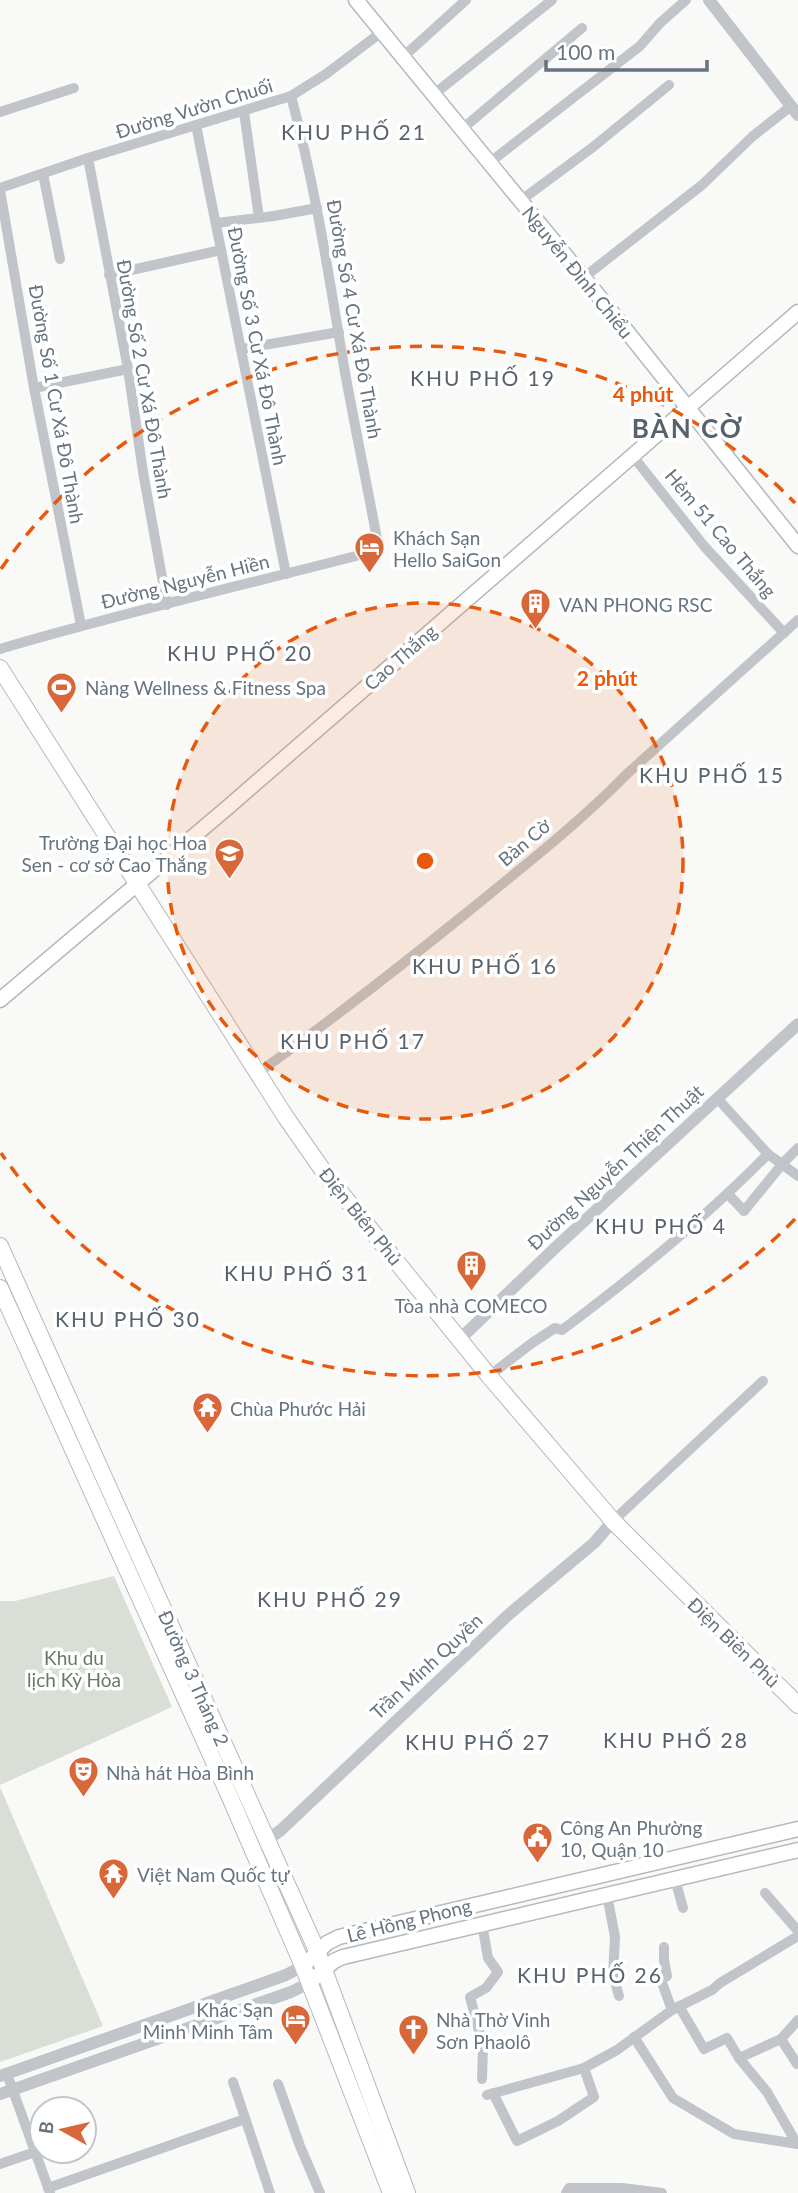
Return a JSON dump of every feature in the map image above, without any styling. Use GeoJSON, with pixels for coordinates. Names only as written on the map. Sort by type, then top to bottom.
{"type":"FeatureCollection","features":[{"type":"Feature","properties":{"kind":"main road","name":"Nguyễn Đình Chiểu"},"geometry":{"type":"LineString","coordinates":[[356,0],[798,546]]}},
{"type":"Feature","properties":{"kind":"main road","name":"Cao Thắng"},"geometry":{"type":"LineString","coordinates":[[0,1000],[138,884],[798,312]]}},
{"type":"Feature","properties":{"kind":"main road","name":"Điện Biên Phủ"},"geometry":{"type":"LineString","coordinates":[[0,668],[324,1172],[489,1376],[612,1521],[798,1705]]}},
{"type":"Feature","properties":{"kind":"main road","name":"Đường 3 Tháng 2"},"geometry":{"type":"LineString","coordinates":[[0,1246],[317,1951],[407,2193]]}},
{"type":"Feature","properties":{"kind":"main road","name":"Đường 3 Tháng 2"},"geometry":{"type":"LineString","coordinates":[[0,1288],[229,1794],[303,1966],[391,2193]]}},
{"type":"Feature","properties":{"kind":"main road","name":"Lê Hồng Phong"},"geometry":{"type":"LineString","coordinates":[[303,1966],[317,1951],[339,1937],[798,1829]]}},
{"type":"Feature","properties":{"kind":"main road","name":"Lê Hồng Phong"},"geometry":{"type":"LineString","coordinates":[[309,1983],[343,1957],[798,1850]]}},
{"type":"Feature","properties":{"kind":"street"},"geometry":{"type":"LineString","coordinates":[[403,57],[466,0]]}},
{"type":"Feature","properties":{"kind":"street"},"geometry":{"type":"LineString","coordinates":[[433,94],[552,0]]}},
{"type":"Feature","properties":{"kind":"street"},"geometry":{"type":"LineString","coordinates":[[489,163],[640,46],[660,23],[686,0]]}},
{"type":"Feature","properties":{"kind":"street"},"geometry":{"type":"LineString","coordinates":[[583,278],[702,185],[753,136],[794,111],[709,0]]}},
{"type":"Feature","properties":{"kind":"street"},"geometry":{"type":"LineString","coordinates":[[461,129],[582,28]]}},
{"type":"Feature","properties":{"kind":"street","name":"Đường Vườn Chuối"},"geometry":{"type":"LineString","coordinates":[[0,189],[88,158],[291,96],[383,32]]}},
{"type":"Feature","properties":{"kind":"street"},"geometry":{"type":"LineString","coordinates":[[520,201],[593,148],[669,85]]}},
{"type":"Feature","properties":{"kind":"street"},"geometry":{"type":"LineString","coordinates":[[0,113],[74,88]]}},
{"type":"Feature","properties":{"kind":"street","name":"Ðường Số 4 Cư Xá Đô Thành"},"geometry":{"type":"LineString","coordinates":[[291,96],[317,208],[379,550]]}},
{"type":"Feature","properties":{"kind":"street"},"geometry":{"type":"LineString","coordinates":[[244,111],[258,218]]}},
{"type":"Feature","properties":{"kind":"street","name":"Ðường Số 3 Cư Xá Đô Thành"},"geometry":{"type":"LineString","coordinates":[[196,125],[286,574]]}},
{"type":"Feature","properties":{"kind":"street","name":"Ðường Số 2 Cư Xá Đô Thành"},"geometry":{"type":"LineString","coordinates":[[88,158],[128,369],[167,605]]}},
{"type":"Feature","properties":{"kind":"street"},"geometry":{"type":"LineString","coordinates":[[43,174],[60,259]]}},
{"type":"Feature","properties":{"kind":"street","name":"Ðường Số 1 Cư Xá Đô Thành"},"geometry":{"type":"LineString","coordinates":[[0,189],[34,388],[81,625]]}},
{"type":"Feature","properties":{"kind":"street"},"geometry":{"type":"LineString","coordinates":[[216,223],[317,208]]}},
{"type":"Feature","properties":{"kind":"street"},"geometry":{"type":"LineString","coordinates":[[109,275],[221,250]]}},
{"type":"Feature","properties":{"kind":"street"},"geometry":{"type":"LineString","coordinates":[[241,349],[339,332]]}},
{"type":"Feature","properties":{"kind":"street"},"geometry":{"type":"LineString","coordinates":[[34,388],[128,369]]}},
{"type":"Feature","properties":{"kind":"street","name":"Hẻm 51 Cao Thắng"},"geometry":{"type":"LineString","coordinates":[[632,455],[704,546],[783,633]]}},
{"type":"Feature","properties":{"kind":"street","name":"Đường Nguyễn Hiền"},"geometry":{"type":"LineString","coordinates":[[0,649],[81,625],[379,550]]}},
{"type":"Feature","properties":{"kind":"street","name":"Bàn Cờ"},"geometry":{"type":"LineString","coordinates":[[258,1073],[354,1002],[514,874],[603,799],[628,773],[798,620]]}},
{"type":"Feature","properties":{"kind":"street","name":"Đường Nguyễn Thiện Thuật"},"geometry":{"type":"LineString","coordinates":[[460,1339],[798,1024]]}},
{"type":"Feature","properties":{"kind":"street"},"geometry":{"type":"LineString","coordinates":[[717,1098],[768,1154],[798,1176]]}},
{"type":"Feature","properties":{"kind":"street"},"geometry":{"type":"LineString","coordinates":[[728,1194],[744,1211],[798,1148]]}},
{"type":"Feature","properties":{"kind":"street"},"geometry":{"type":"LineString","coordinates":[[489,1376],[532,1343],[555,1328],[562,1330],[604,1300],[728,1194],[768,1154]]}},
{"type":"Feature","properties":{"kind":"street"},"geometry":{"type":"LineString","coordinates":[[612,1521],[763,1381]]}},
{"type":"Feature","properties":{"kind":"street","name":"Trần Minh Quyền"},"geometry":{"type":"LineString","coordinates":[[267,1840],[507,1616],[594,1543],[612,1521]]}},
{"type":"Feature","properties":{"kind":"street"},"geometry":{"type":"LineString","coordinates":[[675,1879],[683,1908]]}},
{"type":"Feature","properties":{"kind":"street"},"geometry":{"type":"LineString","coordinates":[[584,2067],[594,2097],[558,2121],[517,2141],[490,2094],[584,2067],[617,2050],[675,2008],[712,1990],[798,1934],[765,1893]]}},
{"type":"Feature","properties":{"kind":"street"},"geometry":{"type":"LineString","coordinates":[[607,1895],[615,1937],[613,1975],[619,1996]]}},
{"type":"Feature","properties":{"kind":"street"},"geometry":{"type":"LineString","coordinates":[[482,1924],[488,1958],[498,1972],[486,1987],[470,1997],[483,2046],[482,2079]]}},
{"type":"Feature","properties":{"kind":"street"},"geometry":{"type":"LineString","coordinates":[[664,1947],[667,1976],[661,1980],[675,2008],[704,2049],[727,2038],[739,2059],[767,2092],[797,2144]]}},
{"type":"Feature","properties":{"kind":"street","name":"Lê Hồng Phong"},"geometry":{"type":"LineString","coordinates":[[4,2075],[286,1975],[303,1966]]}},
{"type":"Feature","properties":{"kind":"street","name":"Lê Hồng Phong"},"geometry":{"type":"LineString","coordinates":[[6,2092],[291,1992],[309,1983]]}},
{"type":"Feature","properties":{"kind":"street"},"geometry":{"type":"LineString","coordinates":[[739,2059],[781,2039],[798,2020]]}},
{"type":"Feature","properties":{"kind":"street"},"geometry":{"type":"LineString","coordinates":[[634,2037],[673,2098],[734,2134],[797,2144]]}},
{"type":"Feature","properties":{"kind":"street"},"geometry":{"type":"LineString","coordinates":[[781,2039],[797,2064]]}},
{"type":"Feature","properties":{"kind":"street"},"geometry":{"type":"LineString","coordinates":[[4,2075],[6,2092],[28,2138]]}},
{"type":"Feature","properties":{"kind":"street"},"geometry":{"type":"LineString","coordinates":[[233,2082],[270,2193]]}},
{"type":"Feature","properties":{"kind":"street"},"geometry":{"type":"LineString","coordinates":[[278,2084],[320,2193]]}},
{"type":"Feature","properties":{"kind":"street"},"geometry":{"type":"LineString","coordinates":[[40,2165],[49,2191],[245,2119]]}},
{"type":"Feature","properties":{"kind":"street"},"geometry":{"type":"LineString","coordinates":[[0,2164],[28,2154]]}},
{"type":"Feature","properties":{"kind":"street"},"geometry":{"type":"LineString","coordinates":[[566,2193],[569,2188],[622,2188],[662,2193]]}},
{"type":"Feature","properties":{"kind":"green space","name":"Khu du lịch Kỳ Hòa"},"geometry":{"type":"Polygon","coordinates":[[[114,1576],[172,1707],[0,1785],[0,1601],[15,1601],[114,1576]]]}},
{"type":"Feature","properties":{"kind":"green space"},"geometry":{"type":"Polygon","coordinates":[[[0,1787],[103,2026],[0,2062],[0,1787]]]}},
{"type":"Feature","properties":{"kind":"place","name":"Khách Sạn Hello SaiGon"},"geometry":{"type":"Point","coordinates":[370,575]}},
{"type":"Feature","properties":{"kind":"place","name":"VAN PHONG RSC"},"geometry":{"type":"Point","coordinates":[536,631]}},
{"type":"Feature","properties":{"kind":"place","name":"Nàng Wellness & Fitness Spa"},"geometry":{"type":"Point","coordinates":[62,714]}},
{"type":"Feature","properties":{"kind":"place","name":"Trường Đại học Hoa Sen - cơ sở Cao Thắng"},"geometry":{"type":"Point","coordinates":[230,880]}},
{"type":"Feature","properties":{"kind":"place","name":"Tòa nhà COMECO"},"geometry":{"type":"Point","coordinates":[471,1293]}},
{"type":"Feature","properties":{"kind":"place","name":"Chùa Phước Hải"},"geometry":{"type":"Point","coordinates":[207,1435]}},
{"type":"Feature","properties":{"kind":"place","name":"Nhà hát Hòa Bình"},"geometry":{"type":"Point","coordinates":[83,1799]}},
{"type":"Feature","properties":{"kind":"place","name":"Công An Phường 10, Quận 10"},"geometry":{"type":"Point","coordinates":[537,1865]}},
{"type":"Feature","properties":{"kind":"place","name":"Việt Nam Quốc tự"},"geometry":{"type":"Point","coordinates":[114,1901]}},
{"type":"Feature","properties":{"kind":"place","name":"Khác Sạn Minh Minh Tâm"},"geometry":{"type":"Point","coordinates":[296,2047]}},
{"type":"Feature","properties":{"kind":"place","name":"Nhà Thờ Vinh Sơn Phaolô"},"geometry":{"type":"Point","coordinates":[413,2057]}},
{"type":"Feature","properties":{"kind":"district","name":"KHU PHỐ 21"},"geometry":{"type":"Point","coordinates":[354,131]}},
{"type":"Feature","properties":{"kind":"district","name":"KHU PHỐ 19"},"geometry":{"type":"Point","coordinates":[483,377]}},
{"type":"Feature","properties":{"kind":"district","name":"BÀN CỜ"},"geometry":{"type":"Point","coordinates":[688,428]}},
{"type":"Feature","properties":{"kind":"district","name":"KHU PHỐ 20"},"geometry":{"type":"Point","coordinates":[240,652]}},
{"type":"Feature","properties":{"kind":"district","name":"KHU PHỐ 15"},"geometry":{"type":"Point","coordinates":[712,774]}},
{"type":"Feature","properties":{"kind":"district","name":"KHU PHỐ 16"},"geometry":{"type":"Point","coordinates":[485,965]}},
{"type":"Feature","properties":{"kind":"district","name":"KHU PHỐ 17"},"geometry":{"type":"Point","coordinates":[353,1040]}},
{"type":"Feature","properties":{"kind":"district","name":"KHU PHỐ 4"},"geometry":{"type":"Point","coordinates":[661,1225]}},
{"type":"Feature","properties":{"kind":"district","name":"KHU PHỐ 31"},"geometry":{"type":"Point","coordinates":[297,1272]}},
{"type":"Feature","properties":{"kind":"district","name":"KHU PHỐ 30"},"geometry":{"type":"Point","coordinates":[128,1318]}},
{"type":"Feature","properties":{"kind":"district","name":"KHU PHỐ 29"},"geometry":{"type":"Point","coordinates":[330,1598]}},
{"type":"Feature","properties":{"kind":"district","name":"KHU PHỐ 28"},"geometry":{"type":"Point","coordinates":[676,1739]}},
{"type":"Feature","properties":{"kind":"district","name":"KHU PHỐ 27"},"geometry":{"type":"Point","coordinates":[478,1741]}},
{"type":"Feature","properties":{"kind":"district","name":"KHU PHỐ 26"},"geometry":{"type":"Point","coordinates":[590,1974]}}]}
